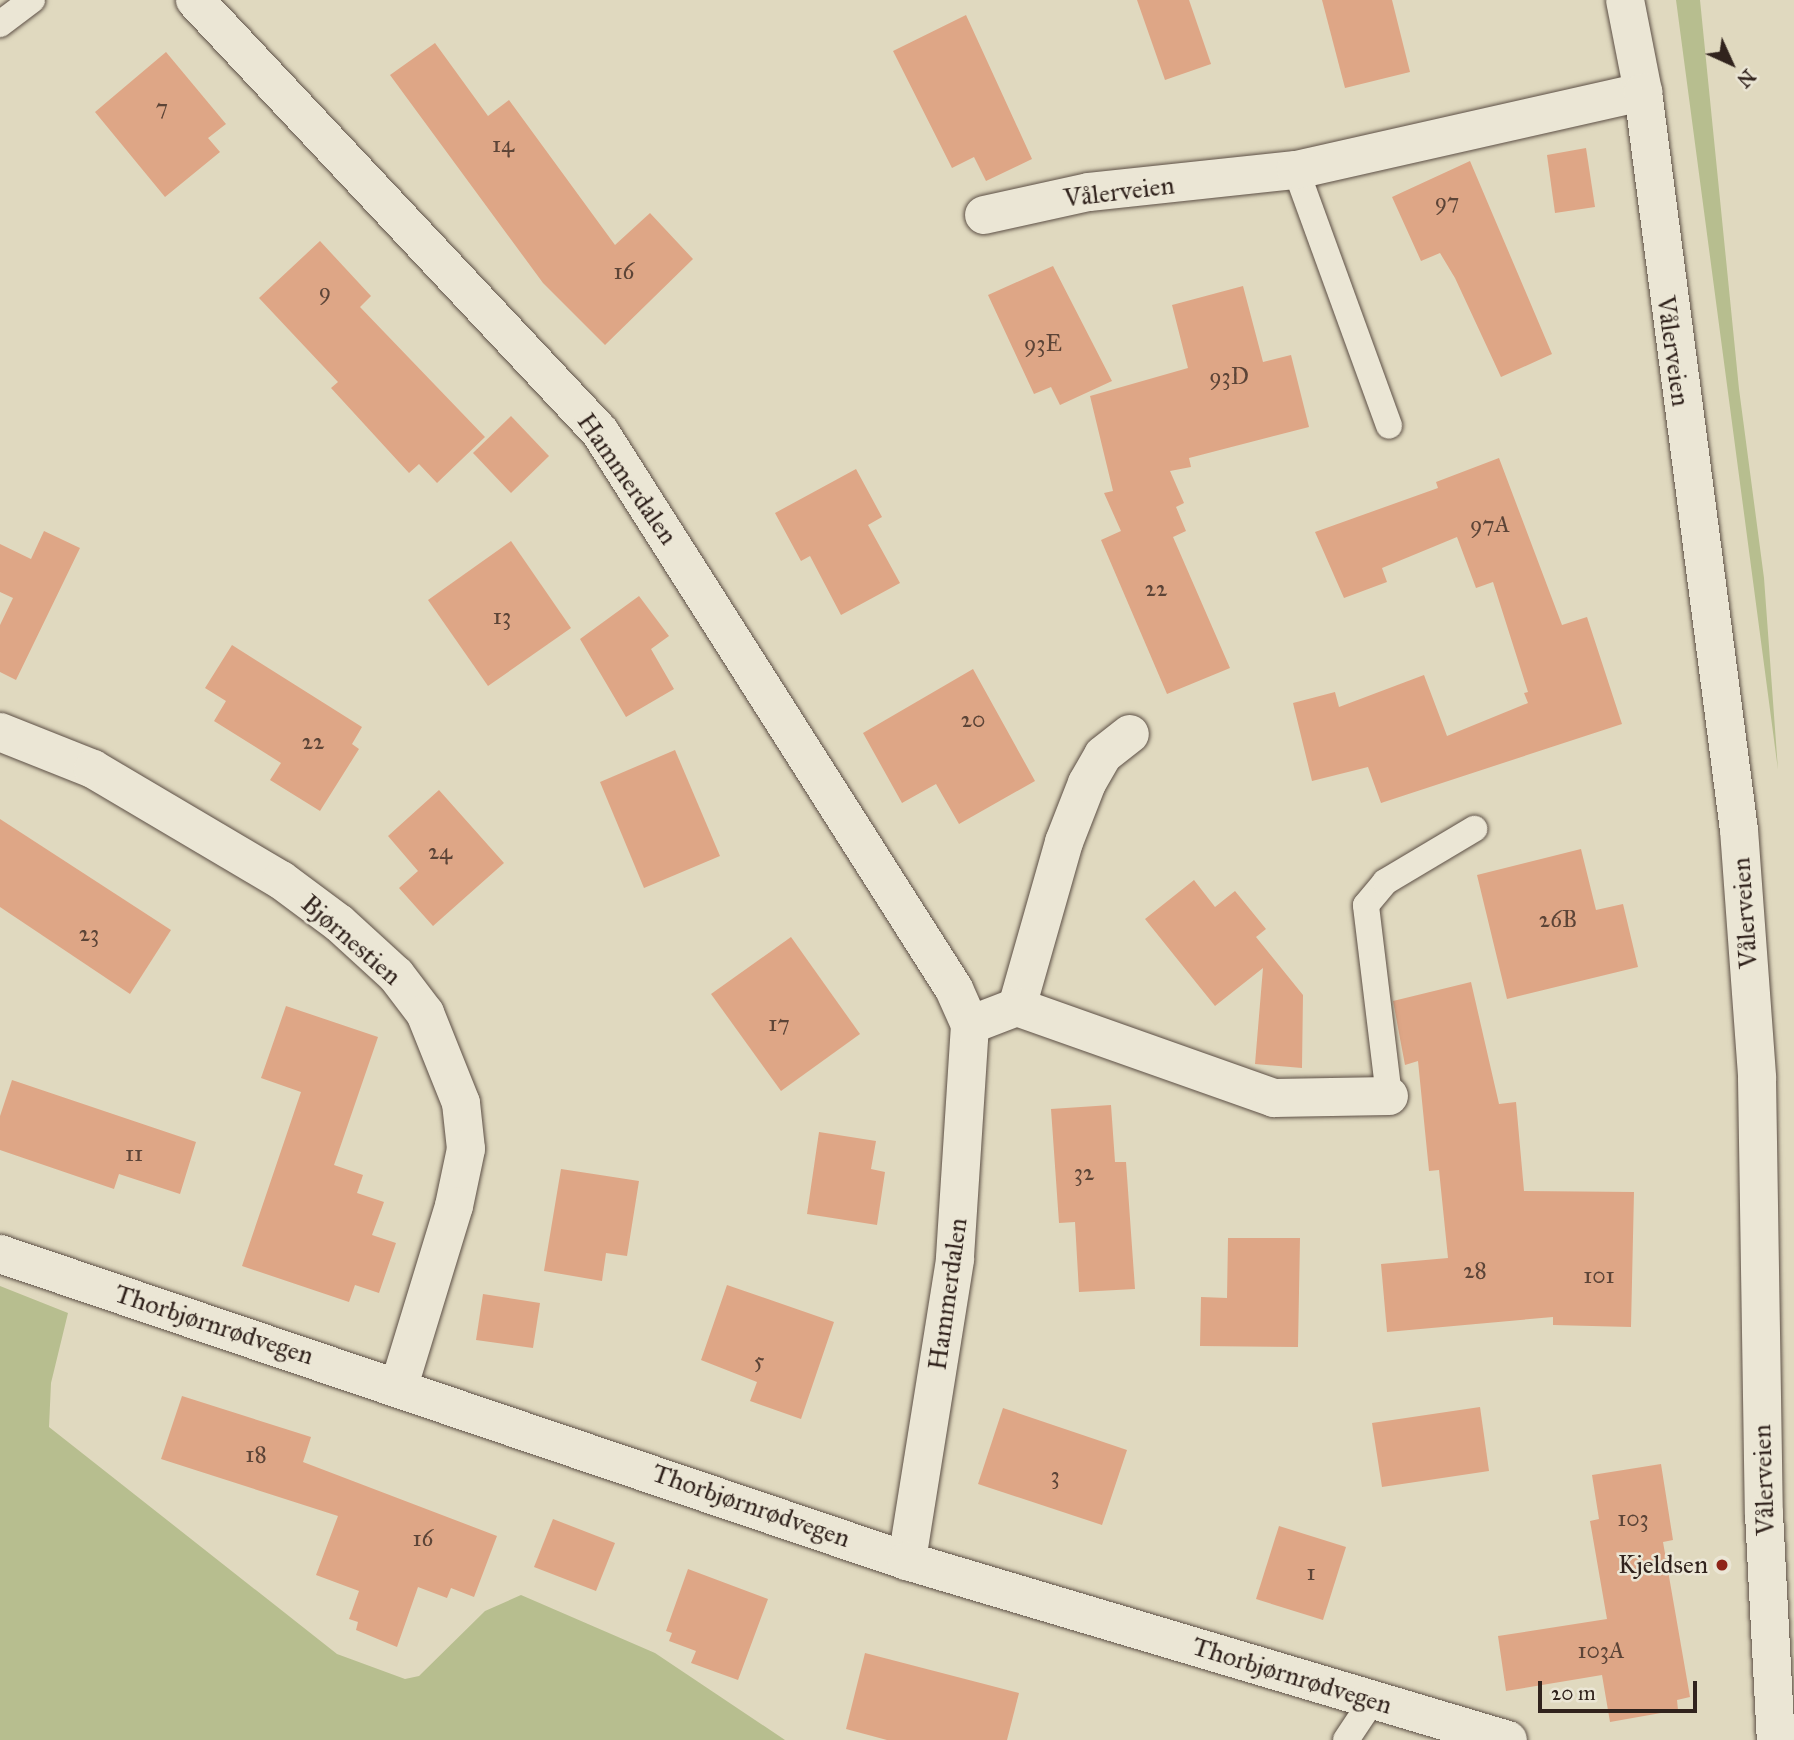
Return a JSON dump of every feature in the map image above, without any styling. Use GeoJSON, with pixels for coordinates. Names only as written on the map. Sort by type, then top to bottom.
{"type":"FeatureCollection","features":[{"type":"Feature","properties":{"kind":"street","name":"Hammerdalen"},"geometry":{"type":"LineString","coordinates":[[195,0],[600,432],[954,989],[970,1025],[955,1260],[907,1560]]}},
{"type":"Feature","properties":{"kind":"street","name":"Vålerveien"},"geometry":{"type":"LineString","coordinates":[[1625,0],[1643,92],[1739,830],[1757,1078],[1764,1514],[1776,1740]]}},
{"type":"Feature","properties":{"kind":"street","name":"Vålerveien"},"geometry":{"type":"LineString","coordinates":[[984,215],[1089,192],[1296,170],[1643,92]]}},
{"type":"Feature","properties":{"kind":"street","name":"Bjørnestien"},"geometry":{"type":"LineString","coordinates":[[0,732],[93,769],[281,880],[339,923],[396,975],[425,1013],[461,1103],[466,1149],[454,1206],[399,1386]]}},
{"type":"Feature","properties":{"kind":"street"},"geometry":{"type":"LineString","coordinates":[[1017,1007],[1064,842],[1087,783],[1103,755],[1130,734]]}},
{"type":"Feature","properties":{"kind":"street"},"geometry":{"type":"LineString","coordinates":[[970,1025],[1017,1007],[1274,1098],[1389,1096]]}},
{"type":"Feature","properties":{"kind":"street","name":"Thorbjørnrødvegen"},"geometry":{"type":"LineString","coordinates":[[0,1254],[399,1386],[907,1560],[1508,1740]]}},
{"type":"Feature","properties":{"kind":"lane"},"geometry":{"type":"LineString","coordinates":[[0,24],[32,0]]}},
{"type":"Feature","properties":{"kind":"lane"},"geometry":{"type":"LineString","coordinates":[[1296,170],[1389,426]]}},
{"type":"Feature","properties":{"kind":"lane"},"geometry":{"type":"LineString","coordinates":[[1389,1096],[1366,905],[1385,882],[1474,829]]}},
{"type":"Feature","properties":{"kind":"lane"},"geometry":{"type":"LineString","coordinates":[[1346,1740],[1373,1701]]}},
{"type":"Feature","properties":{"kind":"green space"},"geometry":{"type":"Polygon","coordinates":[[[1676,0],[1700,0],[1739,389],[1764,578],[1778,770],[1676,0]]]}},
{"type":"Feature","properties":{"kind":"green space"},"geometry":{"type":"Polygon","coordinates":[[[0,1286],[68,1313],[51,1383],[49,1427],[337,1654],[405,1679],[419,1676],[485,1611],[521,1595],[655,1653],[785,1740],[0,1740],[0,1286]]]}},
{"type":"Feature","properties":{"kind":"building"},"geometry":{"type":"Polygon","coordinates":[[[1137,0],[1189,0],[1211,64],[1165,80],[1137,0]]]}},
{"type":"Feature","properties":{"kind":"building"},"geometry":{"type":"Polygon","coordinates":[[[1322,0],[1392,0],[1410,72],[1345,88],[1322,0]]]}},
{"type":"Feature","properties":{"kind":"building"},"geometry":{"type":"Polygon","coordinates":[[[966,15],[1032,159],[986,181],[974,157],[952,168],[893,51],[966,15]]]}},
{"type":"Feature","properties":{"kind":"building"},"geometry":{"type":"Polygon","coordinates":[[[435,43],[488,116],[509,100],[615,245],[650,213],[693,259],[605,345],[543,283],[390,75],[435,43]]]}},
{"type":"Feature","properties":{"kind":"building"},"geometry":{"type":"Polygon","coordinates":[[[166,52],[226,124],[208,138],[220,152],[165,197],[95,112],[166,52]]]}},
{"type":"Feature","properties":{"kind":"building"},"geometry":{"type":"Polygon","coordinates":[[[1586,148],[1595,207],[1555,213],[1547,155],[1586,148]]]}},
{"type":"Feature","properties":{"kind":"building"},"geometry":{"type":"Polygon","coordinates":[[[1470,161],[1552,354],[1501,377],[1455,278],[1440,253],[1421,261],[1392,197],[1470,161]]]}},
{"type":"Feature","properties":{"kind":"building"},"geometry":{"type":"Polygon","coordinates":[[[320,241],[371,296],[360,307],[485,437],[437,483],[419,464],[409,473],[331,388],[338,382],[259,298],[320,241]]]}},
{"type":"Feature","properties":{"kind":"building"},"geometry":{"type":"Polygon","coordinates":[[[1053,266],[1112,381],[1060,405],[1051,387],[1034,394],[988,295],[1053,266]]]}},
{"type":"Feature","properties":{"kind":"building"},"geometry":{"type":"Polygon","coordinates":[[[1243,286],[1263,362],[1291,355],[1309,427],[1189,458],[1191,467],[1170,471],[1184,503],[1176,507],[1186,531],[1173,537],[1230,668],[1167,694],[1101,540],[1121,531],[1104,493],[1113,491],[1090,396],[1188,368],[1172,305],[1243,286]]]}},
{"type":"Feature","properties":{"kind":"building"},"geometry":{"type":"Polygon","coordinates":[[[511,416],[549,456],[511,493],[473,453],[511,416]]]}},
{"type":"Feature","properties":{"kind":"building"},"geometry":{"type":"Polygon","coordinates":[[[1499,458],[1562,625],[1587,617],[1622,724],[1381,803],[1368,767],[1312,781],[1293,703],[1335,692],[1339,707],[1424,675],[1447,736],[1528,703],[1524,693],[1528,692],[1493,582],[1476,588],[1457,537],[1382,568],[1387,582],[1344,598],[1315,532],[1438,488],[1436,482],[1499,458]]]}},
{"type":"Feature","properties":{"kind":"building"},"geometry":{"type":"Polygon","coordinates":[[[856,469],[882,517],[868,525],[900,583],[841,615],[810,556],[801,561],[775,513],[856,469]]]}},
{"type":"Feature","properties":{"kind":"building"},"geometry":{"type":"Polygon","coordinates":[[[44,531],[80,548],[16,680],[0,672],[0,625],[13,598],[0,592],[0,544],[31,559],[44,531]]]}},
{"type":"Feature","properties":{"kind":"building"},"geometry":{"type":"Polygon","coordinates":[[[511,541],[571,628],[488,686],[428,600],[511,541]]]}},
{"type":"Feature","properties":{"kind":"building"},"geometry":{"type":"Polygon","coordinates":[[[639,596],[669,636],[651,649],[674,689],[626,717],[580,639],[639,596]]]}},
{"type":"Feature","properties":{"kind":"building"},"geometry":{"type":"Polygon","coordinates":[[[232,645],[362,727],[352,744],[359,749],[320,811],[270,780],[281,763],[214,721],[226,701],[205,688],[232,645]]]}},
{"type":"Feature","properties":{"kind":"building"},"geometry":{"type":"Polygon","coordinates":[[[973,669],[1035,781],[959,824],[936,784],[902,803],[863,733],[973,669]]]}},
{"type":"Feature","properties":{"kind":"building"},"geometry":{"type":"Polygon","coordinates":[[[675,750],[720,856],[644,888],[600,782],[675,750]]]}},
{"type":"Feature","properties":{"kind":"building"},"geometry":{"type":"Polygon","coordinates":[[[439,790],[504,863],[433,926],[399,888],[418,871],[388,836],[439,790]]]}},
{"type":"Feature","properties":{"kind":"building"},"geometry":{"type":"Polygon","coordinates":[[[0,819],[171,930],[130,994],[0,907],[0,819]]]}},
{"type":"Feature","properties":{"kind":"building"},"geometry":{"type":"Polygon","coordinates":[[[1581,849],[1596,910],[1623,904],[1638,967],[1507,999],[1477,875],[1581,849]]]}},
{"type":"Feature","properties":{"kind":"building"},"geometry":{"type":"Polygon","coordinates":[[[1194,880],[1215,907],[1235,891],[1266,929],[1256,937],[1303,995],[1302,1068],[1255,1064],[1263,968],[1215,1006],[1145,919],[1194,880]]]}},
{"type":"Feature","properties":{"kind":"building"},"geometry":{"type":"Polygon","coordinates":[[[791,937],[860,1034],[781,1091],[711,994],[791,937]]]}},
{"type":"Feature","properties":{"kind":"building"},"geometry":{"type":"Polygon","coordinates":[[[1471,982],[1499,1104],[1516,1102],[1524,1191],[1634,1192],[1631,1327],[1553,1325],[1553,1317],[1387,1332],[1381,1264],[1448,1258],[1439,1170],[1429,1171],[1418,1061],[1405,1065],[1393,1001],[1471,982]]]}},
{"type":"Feature","properties":{"kind":"building"},"geometry":{"type":"Polygon","coordinates":[[[286,1006],[378,1037],[334,1165],[363,1175],[357,1193],[384,1202],[372,1235],[396,1243],[379,1293],[355,1285],[349,1302],[242,1266],[301,1092],[261,1078],[286,1006]]]}},
{"type":"Feature","properties":{"kind":"building"},"geometry":{"type":"Polygon","coordinates":[[[12,1080],[196,1142],[180,1194],[119,1174],[114,1189],[0,1150],[0,1116],[12,1080]]]}},
{"type":"Feature","properties":{"kind":"building"},"geometry":{"type":"Polygon","coordinates":[[[1111,1105],[1115,1162],[1126,1162],[1135,1289],[1079,1292],[1075,1222],[1059,1223],[1051,1109],[1111,1105]]]}},
{"type":"Feature","properties":{"kind":"building"},"geometry":{"type":"Polygon","coordinates":[[[819,1132],[876,1141],[871,1169],[885,1172],[877,1225],[807,1214],[819,1132]]]}},
{"type":"Feature","properties":{"kind":"building"},"geometry":{"type":"Polygon","coordinates":[[[561,1169],[639,1181],[627,1256],[606,1253],[602,1281],[544,1271],[561,1169]]]}},
{"type":"Feature","properties":{"kind":"building"},"geometry":{"type":"Polygon","coordinates":[[[1228,1238],[1300,1238],[1298,1347],[1200,1346],[1201,1297],[1227,1298],[1228,1238]]]}},
{"type":"Feature","properties":{"kind":"building"},"geometry":{"type":"Polygon","coordinates":[[[727,1285],[834,1322],[801,1419],[750,1401],[757,1382],[701,1360],[727,1285]]]}},
{"type":"Feature","properties":{"kind":"building"},"geometry":{"type":"Polygon","coordinates":[[[483,1294],[540,1303],[533,1348],[476,1340],[483,1294]]]}},
{"type":"Feature","properties":{"kind":"building"},"geometry":{"type":"Polygon","coordinates":[[[182,1396],[311,1437],[303,1462],[497,1536],[474,1597],[451,1588],[447,1598],[418,1587],[397,1647],[356,1630],[358,1622],[349,1619],[359,1591],[316,1575],[338,1516],[161,1459],[182,1396]]]}},
{"type":"Feature","properties":{"kind":"building"},"geometry":{"type":"Polygon","coordinates":[[[1480,1407],[1489,1471],[1382,1487],[1372,1423],[1480,1407]]]}},
{"type":"Feature","properties":{"kind":"building"},"geometry":{"type":"Polygon","coordinates":[[[1003,1408],[1127,1450],[1102,1525],[978,1484],[1003,1408]]]}},
{"type":"Feature","properties":{"kind":"building"},"geometry":{"type":"Polygon","coordinates":[[[1661,1464],[1673,1540],[1663,1542],[1690,1697],[1677,1700],[1678,1710],[1610,1722],[1602,1675],[1506,1691],[1498,1636],[1607,1619],[1590,1521],[1599,1519],[1592,1475],[1661,1464]]]}},
{"type":"Feature","properties":{"kind":"building"},"geometry":{"type":"Polygon","coordinates":[[[553,1519],[615,1543],[596,1591],[534,1567],[553,1519]]]}},
{"type":"Feature","properties":{"kind":"building"},"geometry":{"type":"Polygon","coordinates":[[[1279,1526],[1346,1547],[1323,1620],[1256,1599],[1279,1526]]]}},
{"type":"Feature","properties":{"kind":"building"},"geometry":{"type":"Polygon","coordinates":[[[688,1569],[768,1599],[738,1680],[691,1663],[696,1651],[669,1641],[672,1633],[666,1631],[688,1569]]]}},
{"type":"Feature","properties":{"kind":"building"},"geometry":{"type":"Polygon","coordinates":[[[865,1653],[1019,1693],[1007,1740],[887,1740],[846,1729],[865,1653]]]}},
{"type":"Feature","properties":{"kind":"place","name":"Kjeldsen"},"geometry":{"type":"Point","coordinates":[1722,1565]}}]}
